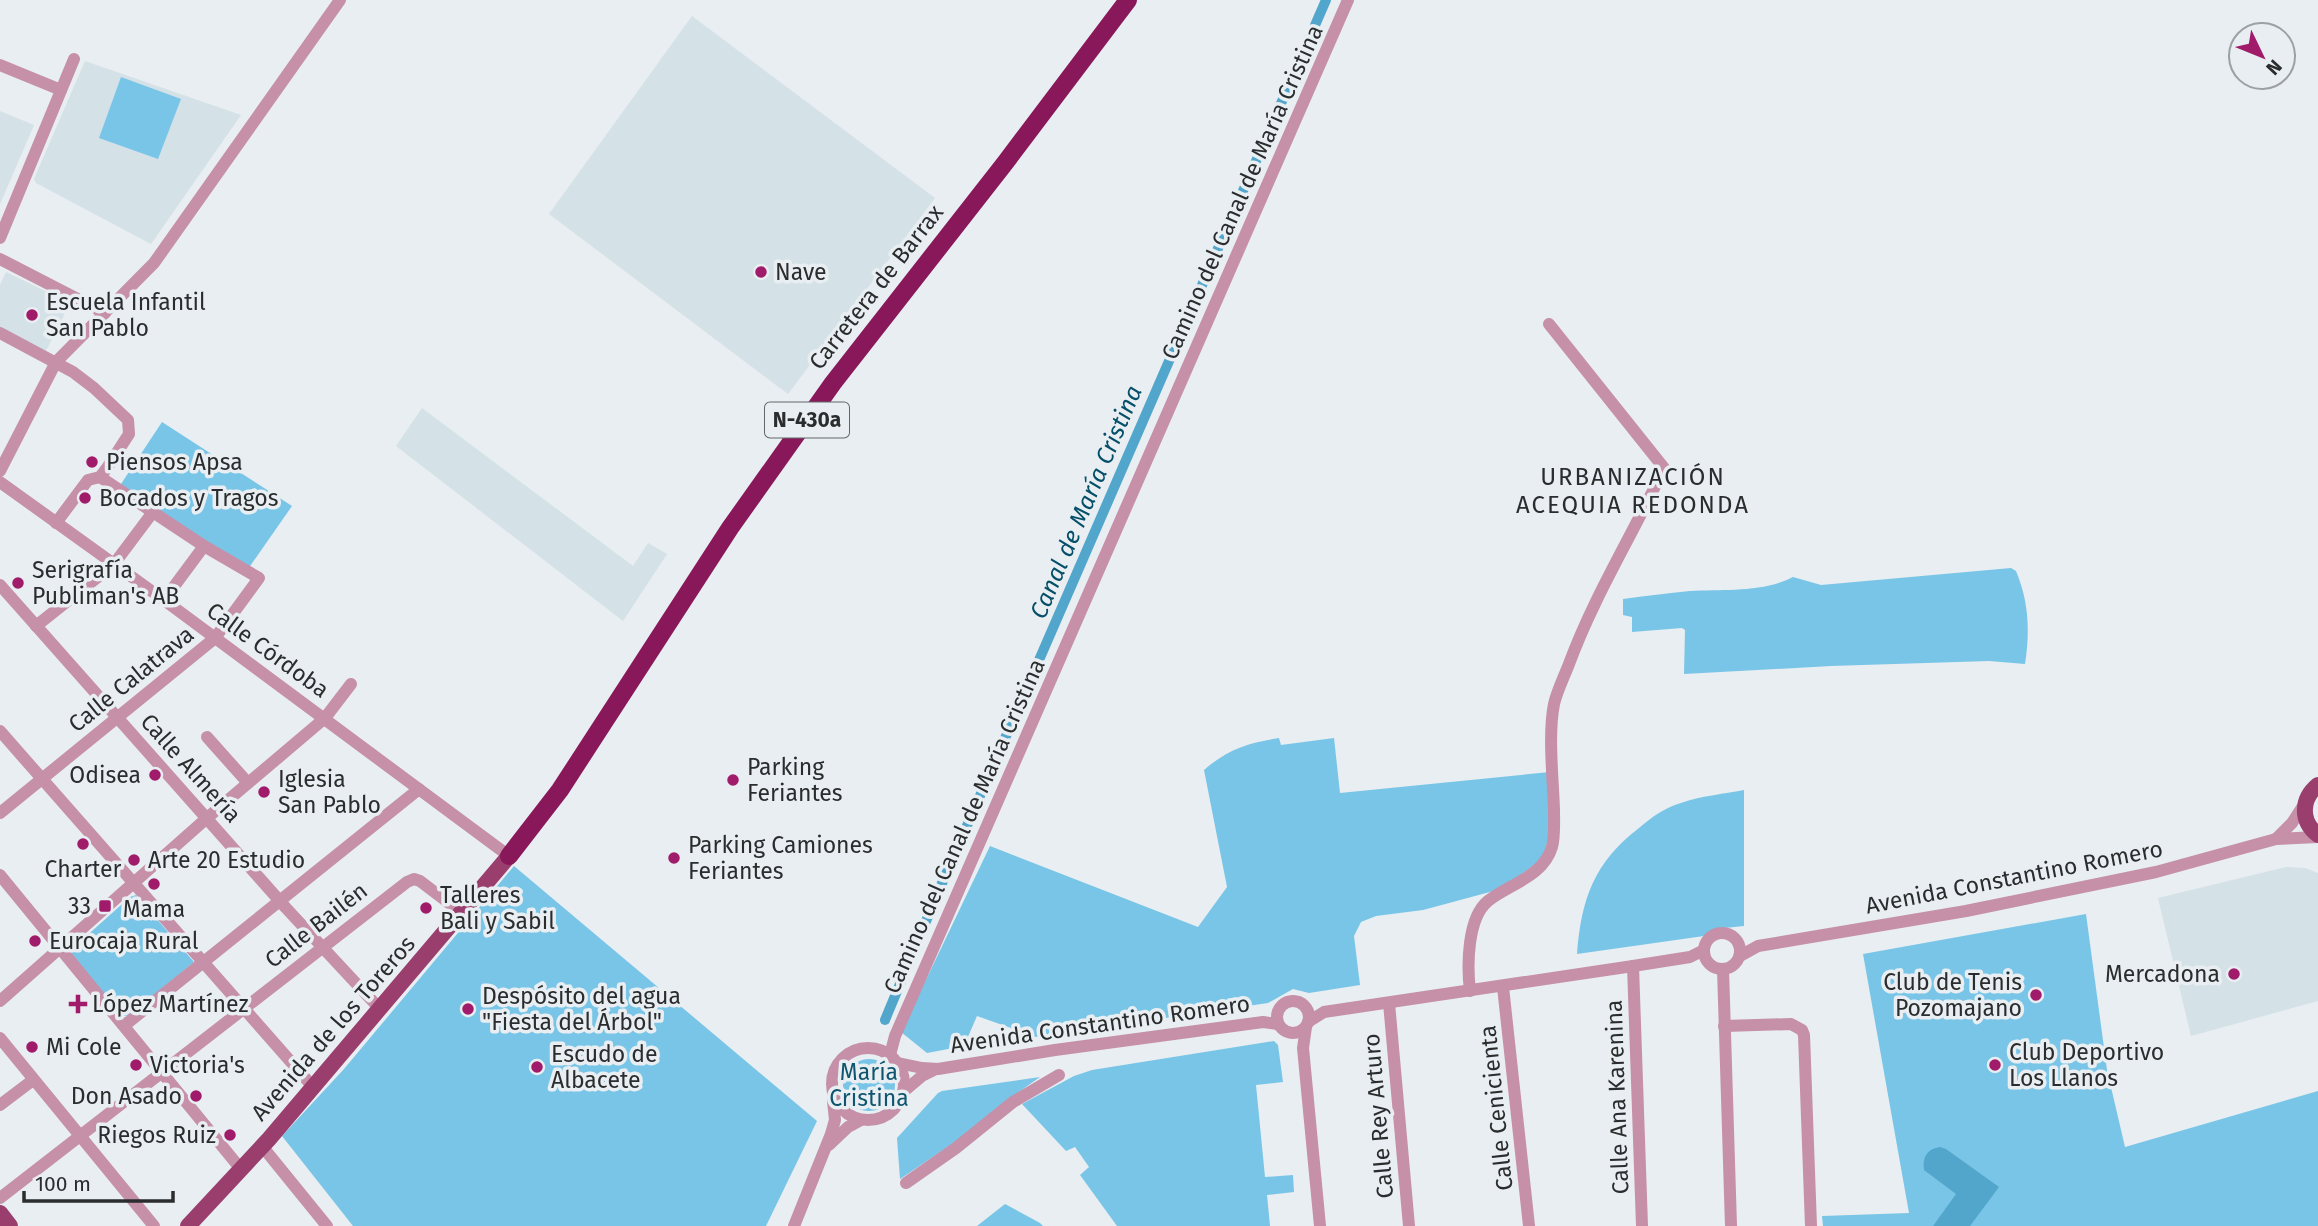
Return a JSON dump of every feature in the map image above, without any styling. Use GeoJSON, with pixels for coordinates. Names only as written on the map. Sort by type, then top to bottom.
{"type":"FeatureCollection","features":[{"type":"Feature","properties":{"kind":"highway","name":"Carretera de Barrax"},"geometry":{"type":"LineString","coordinates":[[509,856],[560,790],[730,528],[833,383],[1128,0]]}},
{"type":"Feature","properties":{"kind":"main road"},"geometry":{"type":"LineString","coordinates":[[2317,785],[2305,803],[2306,822],[2318,836]]}},
{"type":"Feature","properties":{"kind":"main road","name":"Avenida de los Toreros"},"geometry":{"type":"LineString","coordinates":[[188,1226],[262,1146],[509,856]]}},
{"type":"Feature","properties":{"kind":"main road"},"geometry":{"type":"LineString","coordinates":[[0,1213],[10,1226]]}},
{"type":"Feature","properties":{"kind":"street"},"geometry":{"type":"LineString","coordinates":[[0,471],[56,362],[153,263],[340,0]]}},
{"type":"Feature","properties":{"kind":"street","name":"Camino del Canal de María Cristina"},"geometry":{"type":"LineString","coordinates":[[894,1059],[900,1024],[1348,0]]}},
{"type":"Feature","properties":{"kind":"street"},"geometry":{"type":"LineString","coordinates":[[0,238],[74,59]]}},
{"type":"Feature","properties":{"kind":"street"},"geometry":{"type":"LineString","coordinates":[[0,65],[61,90]]}},
{"type":"Feature","properties":{"kind":"street"},"geometry":{"type":"LineString","coordinates":[[1,262],[105,313]]}},
{"type":"Feature","properties":{"kind":"street"},"geometry":{"type":"LineString","coordinates":[[1470,991],[1470,951],[1478,912],[1487,902],[1524,880],[1541,865],[1552,848],[1554,704],[1582,627],[1664,468],[1549,324]]}},
{"type":"Feature","properties":{"kind":"street"},"geometry":{"type":"LineString","coordinates":[[0,333],[56,362],[94,388],[128,420],[129,434],[100,477],[88,480],[56,523]]}},
{"type":"Feature","properties":{"kind":"street","name":"Calle Calatrava"},"geometry":{"type":"LineString","coordinates":[[0,813],[215,638],[259,578],[204,546],[100,477]]}},
{"type":"Feature","properties":{"kind":"street","name":"Calle Córdoba"},"geometry":{"type":"LineString","coordinates":[[0,482],[325,718],[509,856]]}},
{"type":"Feature","properties":{"kind":"street"},"geometry":{"type":"LineString","coordinates":[[36,626],[114,564],[153,512]]}},
{"type":"Feature","properties":{"kind":"street"},"geometry":{"type":"LineString","coordinates":[[164,600],[204,546]]}},
{"type":"Feature","properties":{"kind":"street","name":"Calle Almería"},"geometry":{"type":"LineString","coordinates":[[0,585],[321,947],[379,1008]]}},
{"type":"Feature","properties":{"kind":"street"},"geometry":{"type":"LineString","coordinates":[[0,1001],[325,718],[351,684]]}},
{"type":"Feature","properties":{"kind":"street"},"geometry":{"type":"LineString","coordinates":[[0,731],[313,1087]]}},
{"type":"Feature","properties":{"kind":"street"},"geometry":{"type":"LineString","coordinates":[[207,737],[248,783]]}},
{"type":"Feature","properties":{"kind":"street"},"geometry":{"type":"LineString","coordinates":[[125,1025],[419,789]]}},
{"type":"Feature","properties":{"kind":"street"},"geometry":{"type":"LineString","coordinates":[[2276,839],[2292,823],[2305,803]]}},
{"type":"Feature","properties":{"kind":"street","name":"Avenida Constantino Romero"},"geometry":{"type":"LineString","coordinates":[[1739,949],[1966,911],[2156,872],[2276,839],[2318,836]]}},
{"type":"Feature","properties":{"kind":"street"},"geometry":{"type":"LineString","coordinates":[[0,875],[240,1168]]}},
{"type":"Feature","properties":{"kind":"street","name":"Calle Bailén"},"geometry":{"type":"LineString","coordinates":[[0,1198],[407,882],[414,879],[462,913]]}},
{"type":"Feature","properties":{"kind":"street"},"geometry":{"type":"LineString","coordinates":[[1719,934],[1730,935],[1739,949],[1734,965],[1723,969],[1717,968],[1706,955],[1709,939],[1719,934]]}},
{"type":"Feature","properties":{"kind":"street"},"geometry":{"type":"LineString","coordinates":[[1321,1013],[1301,1031],[1290,1033],[1284,1031],[1275,1019],[1282,1005],[1292,1001],[1321,1013],[1706,955]]}},
{"type":"Feature","properties":{"kind":"street","name":"Calle Ana Karenina"},"geometry":{"type":"LineString","coordinates":[[1633,966],[1642,1226]]}},
{"type":"Feature","properties":{"kind":"street"},"geometry":{"type":"LineString","coordinates":[[1723,969],[1731,1226]]}},
{"type":"Feature","properties":{"kind":"street","name":"Calle Cenicienta"},"geometry":{"type":"LineString","coordinates":[[1503,987],[1529,1226]]}},
{"type":"Feature","properties":{"kind":"street","name":"Calle Rey Arturo"},"geometry":{"type":"LineString","coordinates":[[1390,1003],[1409,1226]]}},
{"type":"Feature","properties":{"kind":"street"},"geometry":{"type":"LineString","coordinates":[[1307,1008],[1303,1048],[1320,1226]]}},
{"type":"Feature","properties":{"kind":"street","name":"Avenida Constantino Romero"},"geometry":{"type":"LineString","coordinates":[[894,1059],[922,1068],[938,1069],[1275,1019]]}},
{"type":"Feature","properties":{"kind":"street"},"geometry":{"type":"LineString","coordinates":[[1724,1026],[1791,1024],[1802,1030],[1811,1226]]}},
{"type":"Feature","properties":{"kind":"street"},"geometry":{"type":"LineString","coordinates":[[1290,1033],[1303,1048]]}},
{"type":"Feature","properties":{"kind":"street"},"geometry":{"type":"LineString","coordinates":[[0,1038],[154,1226]]}},
{"type":"Feature","properties":{"kind":"street"},"geometry":{"type":"LineString","coordinates":[[794,1226],[835,1120],[831,1084],[833,1072],[839,1062],[858,1049],[880,1050],[894,1059],[904,1077],[903,1091],[896,1108],[877,1120],[861,1120],[842,1110],[833,1095]]}},
{"type":"Feature","properties":{"kind":"street","name":"Avenida Constantino Romero"},"geometry":{"type":"LineString","coordinates":[[903,1091],[922,1076],[938,1069]]}},
{"type":"Feature","properties":{"kind":"street"},"geometry":{"type":"LineString","coordinates":[[905,1183],[956,1148],[1013,1102],[1059,1075]]}},
{"type":"Feature","properties":{"kind":"street"},"geometry":{"type":"LineString","coordinates":[[0,1105],[33,1080]]}},
{"type":"Feature","properties":{"kind":"street"},"geometry":{"type":"LineString","coordinates":[[826,1148],[848,1127],[861,1120]]}},
{"type":"Feature","properties":{"kind":"street"},"geometry":{"type":"LineString","coordinates":[[262,1146],[327,1226]]}},
{"type":"Feature","properties":{"kind":"shaded area"},"geometry":{"type":"Polygon","coordinates":[[[692,16],[935,198],[788,394],[549,214],[692,16]]]}},
{"type":"Feature","properties":{"kind":"shaded area"},"geometry":{"type":"Polygon","coordinates":[[[85,61],[241,115],[151,244],[36,183],[34,179],[85,61]]]}},
{"type":"Feature","properties":{"kind":"shaded area"},"geometry":{"type":"Polygon","coordinates":[[[0,111],[34,125],[0,204],[0,111]]]}},
{"type":"Feature","properties":{"kind":"shaded area","name":"Escuela Infantil San Pablo"},"geometry":{"type":"Polygon","coordinates":[[[6,272],[70,303],[46,351],[0,328],[0,285],[6,272]]]}},
{"type":"Feature","properties":{"kind":"shaded area"},"geometry":{"type":"Polygon","coordinates":[[[422,408],[633,566],[648,543],[667,554],[623,621],[396,446],[422,408]]]}},
{"type":"Feature","properties":{"kind":"shaded area"},"geometry":{"type":"Polygon","coordinates":[[[2286,867],[2305,868],[2318,873],[2318,1001],[2191,1036],[2158,898],[2286,867]]]}},
{"type":"Feature","properties":{"kind":"shaded area"},"geometry":{"type":"Polygon","coordinates":[[[1940,1147],[1999,1187],[1970,1226],[1933,1226],[1956,1194],[1924,1170],[1926,1154],[1940,1147]]]}},
{"type":"Feature","properties":{"kind":"green space"},"geometry":{"type":"Polygon","coordinates":[[[121,77],[181,99],[158,159],[99,138],[121,77]]]}},
{"type":"Feature","properties":{"kind":"green space"},"geometry":{"type":"Polygon","coordinates":[[[162,422],[292,506],[248,569],[119,487],[162,422]]]}},
{"type":"Feature","properties":{"kind":"green space"},"geometry":{"type":"Polygon","coordinates":[[[2011,568],[2016,571],[2026,605],[2028,640],[2025,664],[1989,661],[1684,674],[1685,630],[1682,628],[1632,632],[1632,617],[1623,615],[1623,599],[1690,591],[1756,588],[1793,577],[1821,585],[2011,568]]]}},
{"type":"Feature","properties":{"kind":"green space"},"geometry":{"type":"Polygon","coordinates":[[[1279,738],[1281,745],[1334,738],[1340,793],[1550,772],[1551,830],[1542,859],[1501,889],[1423,910],[1376,916],[1361,922],[1354,936],[1360,985],[1309,993],[1293,989],[1268,1003],[1036,1037],[977,1016],[964,1046],[927,1053],[901,1032],[990,846],[1198,927],[1227,887],[1204,770],[1239,748],[1279,738]]]}},
{"type":"Feature","properties":{"kind":"green space"},"geometry":{"type":"Polygon","coordinates":[[[1744,790],[1744,926],[1715,929],[1704,936],[1577,954],[1582,916],[1593,884],[1611,854],[1624,841],[1669,807],[1744,790]]]}},
{"type":"Feature","properties":{"kind":"green space"},"geometry":{"type":"Polygon","coordinates":[[[514,866],[817,1121],[766,1226],[353,1226],[282,1136],[344,1069],[514,866]]]}},
{"type":"Feature","properties":{"kind":"green space"},"geometry":{"type":"Polygon","coordinates":[[[136,895],[194,962],[128,1016],[120,1015],[71,953],[73,948],[130,897],[136,895]]]}},
{"type":"Feature","properties":{"kind":"green space","name":"Club Deportivo Los Llanos"},"geometry":{"type":"Polygon","coordinates":[[[2086,914],[2107,1070],[2125,1147],[2318,1091],[2318,1226],[1823,1226],[1822,1216],[1909,1213],[1863,954],[2086,914]]]}},
{"type":"Feature","properties":{"kind":"green space"},"geometry":{"type":"Polygon","coordinates":[[[1274,1041],[1278,1045],[1283,1082],[1256,1085],[1265,1177],[1293,1175],[1294,1192],[1267,1195],[1270,1226],[1117,1226],[1080,1175],[1089,1167],[1075,1147],[1066,1151],[1022,1104],[1074,1076],[1092,1070],[1274,1041]]]}},
{"type":"Feature","properties":{"kind":"green space","name":"María Cristina"},"geometry":{"type":"Polygon","coordinates":[[[869,1059],[879,1061],[887,1067],[893,1075],[893,1095],[887,1103],[879,1109],[869,1111],[859,1109],[851,1103],[845,1095],[843,1085],[845,1075],[851,1067],[859,1061],[869,1059]]]}},
{"type":"Feature","properties":{"kind":"green space"},"geometry":{"type":"Polygon","coordinates":[[[1040,1077],[999,1106],[961,1138],[900,1179],[897,1138],[938,1093],[1040,1077]]]}},
{"type":"Feature","properties":{"kind":"green space"},"geometry":{"type":"Polygon","coordinates":[[[1005,1204],[1040,1223],[1043,1226],[977,1226],[1005,1204]]]}},
{"type":"Feature","properties":{"kind":"waterway","name":"Canal de María Cristina"},"geometry":{"type":"LineString","coordinates":[[885,1020],[1326,0]]}},
{"type":"Feature","properties":{"kind":"place","name":"Nave"},"geometry":{"type":"Point","coordinates":[761,272]}},
{"type":"Feature","properties":{"kind":"place","name":"Escuela Infantil San Pablo"},"geometry":{"type":"Point","coordinates":[32,315]}},
{"type":"Feature","properties":{"kind":"place","name":"Piensos Apsa"},"geometry":{"type":"Point","coordinates":[92,462]}},
{"type":"Feature","properties":{"kind":"place","name":"Bocados y Tragos"},"geometry":{"type":"Point","coordinates":[85,498]}},
{"type":"Feature","properties":{"kind":"place","name":"Serigrafía Publiman's AB"},"geometry":{"type":"Point","coordinates":[18,583]}},
{"type":"Feature","properties":{"kind":"place","name":"Odisea"},"geometry":{"type":"Point","coordinates":[155,775]}},
{"type":"Feature","properties":{"kind":"place","name":"Parking Feriantes"},"geometry":{"type":"Point","coordinates":[733,780]}},
{"type":"Feature","properties":{"kind":"place","name":"Iglesia San Pablo"},"geometry":{"type":"Point","coordinates":[264,792]}},
{"type":"Feature","properties":{"kind":"place","name":"Charter"},"geometry":{"type":"Point","coordinates":[83,844]}},
{"type":"Feature","properties":{"kind":"place","name":"Parking Camiones Feriantes"},"geometry":{"type":"Point","coordinates":[674,858]}},
{"type":"Feature","properties":{"kind":"place","name":"Arte 20 Estudio"},"geometry":{"type":"Point","coordinates":[134,860]}},
{"type":"Feature","properties":{"kind":"place","name":"Mama"},"geometry":{"type":"Point","coordinates":[154,884]}},
{"type":"Feature","properties":{"kind":"place","name":"33"},"geometry":{"type":"Point","coordinates":[105,906]}},
{"type":"Feature","properties":{"kind":"place","name":"Talleres Bali y Sabil"},"geometry":{"type":"Point","coordinates":[426,908]}},
{"type":"Feature","properties":{"kind":"place","name":"Eurocaja Rural"},"geometry":{"type":"Point","coordinates":[35,941]}},
{"type":"Feature","properties":{"kind":"place","name":"Mercadona"},"geometry":{"type":"Point","coordinates":[2234,974]}},
{"type":"Feature","properties":{"kind":"place","name":"Club de Tenis Pozomajano"},"geometry":{"type":"Point","coordinates":[2036,995]}},
{"type":"Feature","properties":{"kind":"place","name":"López Martínez"},"geometry":{"type":"Point","coordinates":[78,1004]}},
{"type":"Feature","properties":{"kind":"place","name":"Despósito del agua \"Fiesta del Árbol\""},"geometry":{"type":"Point","coordinates":[468,1009]}},
{"type":"Feature","properties":{"kind":"place","name":"Mi Cole"},"geometry":{"type":"Point","coordinates":[32,1047]}},
{"type":"Feature","properties":{"kind":"place","name":"Victoria's"},"geometry":{"type":"Point","coordinates":[136,1065]}},
{"type":"Feature","properties":{"kind":"place","name":"Club Deportivo Los Llanos"},"geometry":{"type":"Point","coordinates":[1995,1065]}},
{"type":"Feature","properties":{"kind":"place","name":"Escudo de Albacete"},"geometry":{"type":"Point","coordinates":[537,1067]}},
{"type":"Feature","properties":{"kind":"place","name":"Don Asado"},"geometry":{"type":"Point","coordinates":[196,1096]}},
{"type":"Feature","properties":{"kind":"place","name":"Riegos Ruiz"},"geometry":{"type":"Point","coordinates":[230,1135]}},
{"type":"Feature","properties":{"kind":"district","name":"URBANIZACIÓN ACEQUIA REDONDA"},"geometry":{"type":"Point","coordinates":[1633,491]}}]}
